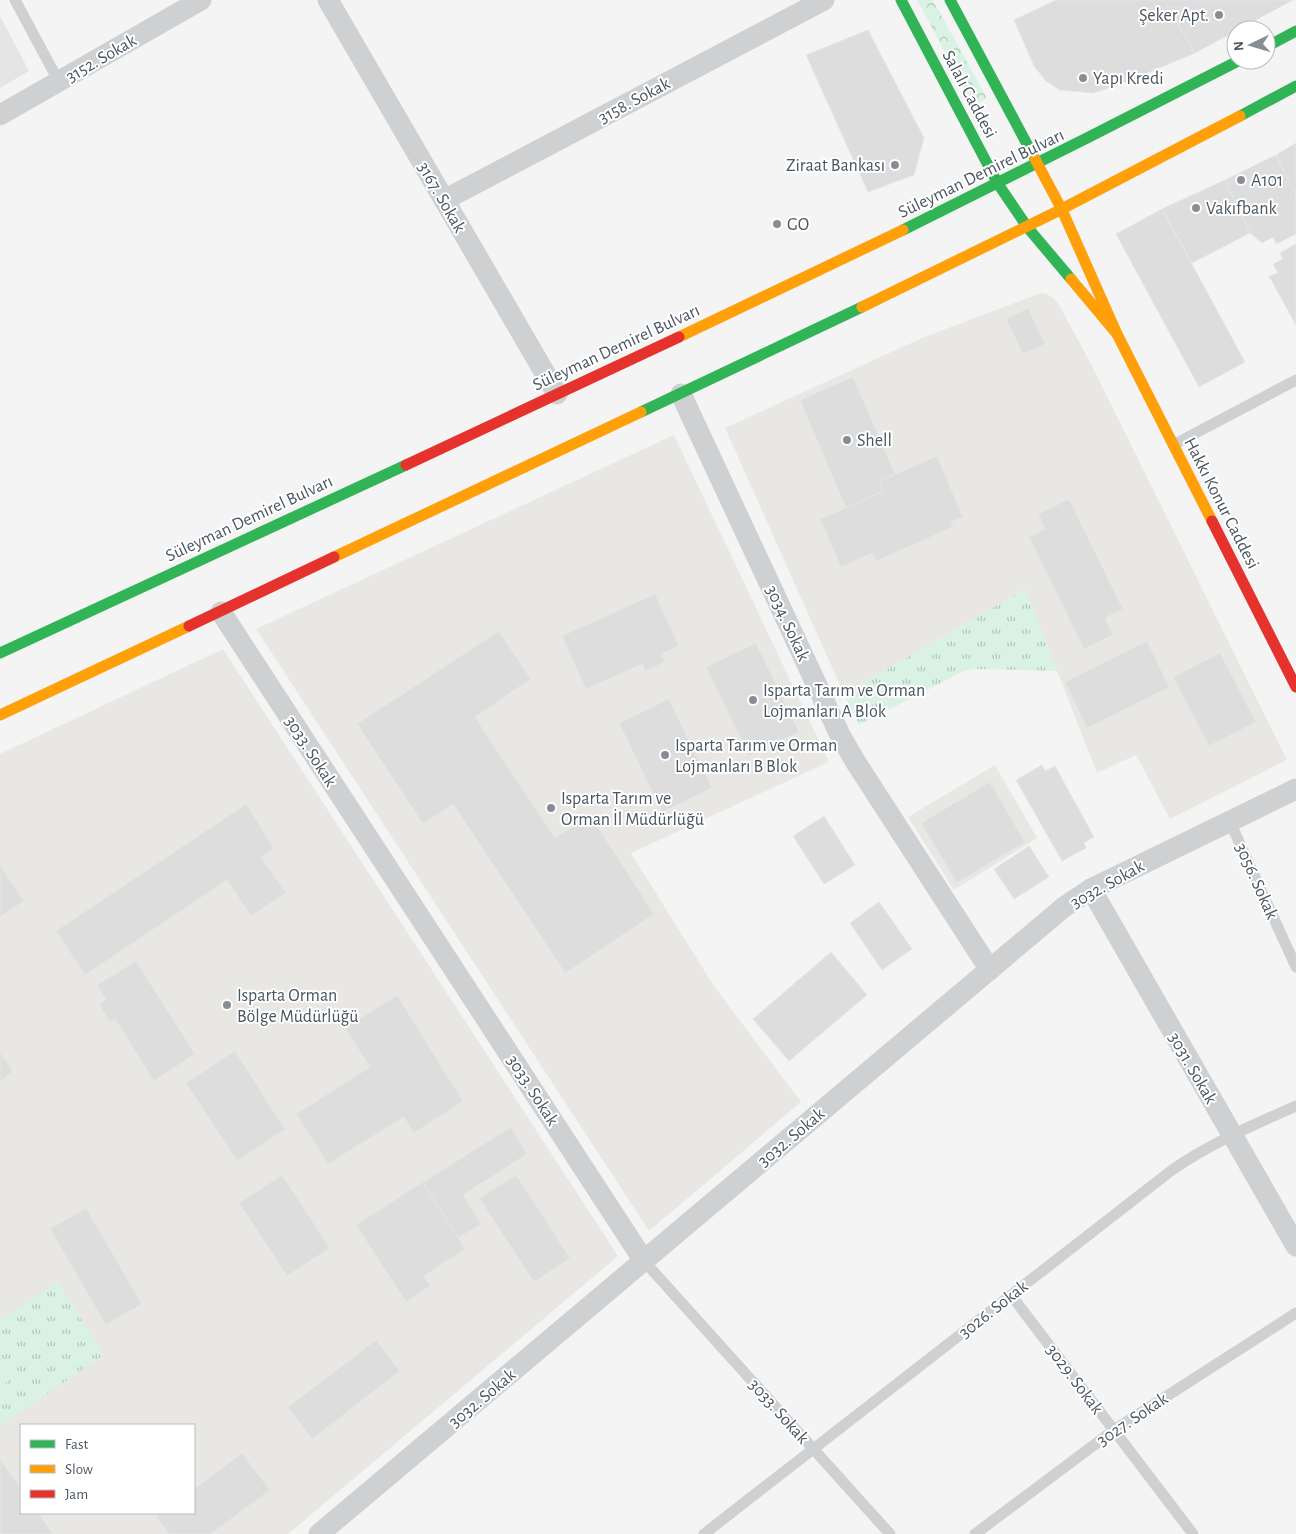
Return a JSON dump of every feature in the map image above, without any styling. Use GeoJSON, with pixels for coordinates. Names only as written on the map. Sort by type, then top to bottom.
{"type":"FeatureCollection","features":[{"type":"Feature","properties":{"kind":"main road","name":"Salalı Caddesi"},"geometry":{"type":"LineString","coordinates":[[900,0],[998,184],[1028,228]]}},
{"type":"Feature","properties":{"kind":"main road","name":"Salalı Caddesi"},"geometry":{"type":"LineString","coordinates":[[950,0],[1062,210]]}},
{"type":"Feature","properties":{"kind":"main road"},"geometry":{"type":"LineString","coordinates":[[1276,42],[1296,31]]}},
{"type":"Feature","properties":{"kind":"main road","name":"Süleyman Demirel Bulvarı"},"geometry":{"type":"LineString","coordinates":[[0,653],[787,287],[1039,164],[1226,67]]}},
{"type":"Feature","properties":{"kind":"main road"},"geometry":{"type":"LineString","coordinates":[[0,715],[221,612],[1028,228],[1296,86]]}},
{"type":"Feature","properties":{"kind":"main road","name":"Hakkı Konur Caddesi"},"geometry":{"type":"LineString","coordinates":[[1062,210],[1116,334],[1296,687]]}},
{"type":"Feature","properties":{"kind":"main road","name":"Hakkı Konur Caddesi"},"geometry":{"type":"LineString","coordinates":[[1028,228],[1116,334]]}},
{"type":"Feature","properties":{"kind":"street","name":"3152. Sokak"},"geometry":{"type":"LineString","coordinates":[[0,115],[201,0]]}},
{"type":"Feature","properties":{"kind":"street","name":"3167. Sokak"},"geometry":{"type":"LineString","coordinates":[[328,0],[557,394]]}},
{"type":"Feature","properties":{"kind":"street","name":"3158. Sokak"},"geometry":{"type":"LineString","coordinates":[[444,200],[824,0]]}},
{"type":"Feature","properties":{"kind":"street","name":"3034. Sokak"},"geometry":{"type":"LineString","coordinates":[[681,394],[840,735],[990,970]]}},
{"type":"Feature","properties":{"kind":"street","name":"3033. Sokak"},"geometry":{"type":"LineString","coordinates":[[221,612],[644,1261]]}},
{"type":"Feature","properties":{"kind":"street","name":"3032. Sokak"},"geometry":{"type":"LineString","coordinates":[[319,1534],[1064,907],[1091,889],[1296,789]]}},
{"type":"Feature","properties":{"kind":"street","name":"3031. Sokak"},"geometry":{"type":"LineString","coordinates":[[1091,889],[1296,1246]]}},
{"type":"Feature","properties":{"kind":"lane"},"geometry":{"type":"LineString","coordinates":[[15,0],[59,82]]}},
{"type":"Feature","properties":{"kind":"lane"},"geometry":{"type":"LineString","coordinates":[[1173,445],[1296,380]]}},
{"type":"Feature","properties":{"kind":"lane","name":"3056. Sokak"},"geometry":{"type":"LineString","coordinates":[[1230,822],[1296,967]]}},
{"type":"Feature","properties":{"kind":"lane","name":"3026. Sokak"},"geometry":{"type":"LineString","coordinates":[[704,1534],[1172,1170],[1189,1158],[1232,1134],[1296,1106]]}},
{"type":"Feature","properties":{"kind":"lane","name":"3033. Sokak"},"geometry":{"type":"LineString","coordinates":[[644,1261],[890,1534]]}},
{"type":"Feature","properties":{"kind":"lane","name":"3029. Sokak"},"geometry":{"type":"LineString","coordinates":[[1011,1295],[1194,1534]]}},
{"type":"Feature","properties":{"kind":"lane","name":"3027. Sokak"},"geometry":{"type":"LineString","coordinates":[[974,1534],[1114,1430],[1296,1313]]}},
{"type":"Feature","properties":{"kind":"shaded area"},"geometry":{"type":"Polygon","coordinates":[[[0,16],[29,71],[0,88],[0,16]]]}},
{"type":"Feature","properties":{"kind":"shaded area"},"geometry":{"type":"Polygon","coordinates":[[[1041,293],[1047,294],[1058,303],[1092,366],[1287,760],[1170,819],[1136,755],[1097,773],[1025,589],[844,694],[725,428],[922,338],[1041,293]]]}},
{"type":"Feature","properties":{"kind":"shaded area","name":"Isparta Tarım ve Orman İl Müdürlüğü"},"geometry":{"type":"Polygon","coordinates":[[[674,435],[829,762],[631,853],[714,986],[801,1102],[649,1231],[256,629],[674,435]]]}},
{"type":"Feature","properties":{"kind":"shaded area","name":"Isparta Orman Bölge Müdürlüğü"},"geometry":{"type":"Polygon","coordinates":[[[223,649],[618,1256],[288,1534],[0,1534],[0,754],[223,649]]]}},
{"type":"Feature","properties":{"kind":"shaded area"},"geometry":{"type":"Polygon","coordinates":[[[995,765],[1037,838],[954,890],[908,817],[995,765]]]}},
{"type":"Feature","properties":{"kind":"green space"},"geometry":{"type":"Polygon","coordinates":[[[917,0],[933,0],[987,98],[974,106],[917,0]]]}},
{"type":"Feature","properties":{"kind":"green space"},"geometry":{"type":"Polygon","coordinates":[[[1025,589],[1058,671],[973,669],[962,672],[859,725],[844,694],[1025,589]]]}},
{"type":"Feature","properties":{"kind":"green space"},"geometry":{"type":"Polygon","coordinates":[[[58,1282],[104,1355],[0,1426],[0,1386],[13,1378],[0,1356],[0,1320],[58,1282]]]}},
{"type":"Feature","properties":{"kind":"green space"},"geometry":{"type":"Polygon","coordinates":[[[0,1356],[13,1378],[0,1386],[0,1356]]]}},
{"type":"Feature","properties":{"kind":"building"},"geometry":{"type":"Polygon","coordinates":[[[1056,0],[1164,0],[1195,53],[1116,86],[1093,93],[1060,90],[1046,81],[1034,66],[1014,20],[1056,0]]]}},
{"type":"Feature","properties":{"kind":"building","name":"Şeker Apt."},"geometry":{"type":"Polygon","coordinates":[[[1164,0],[1293,0],[1256,20],[1226,20],[1226,36],[1195,53],[1164,0]]]}},
{"type":"Feature","properties":{"kind":"building"},"geometry":{"type":"Polygon","coordinates":[[[868,30],[924,138],[914,175],[868,192],[806,55],[868,30]]]}},
{"type":"Feature","properties":{"kind":"building"},"geometry":{"type":"Polygon","coordinates":[[[1296,143],[1296,195],[1276,155],[1296,143]]]}},
{"type":"Feature","properties":{"kind":"building"},"geometry":{"type":"Polygon","coordinates":[[[1276,155],[1296,195],[1296,234],[1276,244],[1273,237],[1262,243],[1250,233],[1225,180],[1276,155]]]}},
{"type":"Feature","properties":{"kind":"building"},"geometry":{"type":"Polygon","coordinates":[[[1225,180],[1250,233],[1192,263],[1162,209],[1225,180]]]}},
{"type":"Feature","properties":{"kind":"building"},"geometry":{"type":"Polygon","coordinates":[[[1162,209],[1245,362],[1199,387],[1116,234],[1162,209]]]}},
{"type":"Feature","properties":{"kind":"building"},"geometry":{"type":"Polygon","coordinates":[[[1296,244],[1296,325],[1269,276],[1278,273],[1273,264],[1283,259],[1280,253],[1296,244]]]}},
{"type":"Feature","properties":{"kind":"building"},"geometry":{"type":"Polygon","coordinates":[[[1028,308],[1045,344],[1023,354],[1006,319],[1028,308]]]}},
{"type":"Feature","properties":{"kind":"building"},"geometry":{"type":"Polygon","coordinates":[[[853,377],[895,474],[880,481],[884,491],[846,508],[800,400],[853,377]]]}},
{"type":"Feature","properties":{"kind":"building"},"geometry":{"type":"Polygon","coordinates":[[[937,456],[963,517],[951,522],[953,527],[876,561],[872,553],[841,567],[820,519],[884,491],[880,481],[937,456]]]}},
{"type":"Feature","properties":{"kind":"building"},"geometry":{"type":"Polygon","coordinates":[[[1069,499],[1123,609],[1105,618],[1113,635],[1084,649],[1029,537],[1045,529],[1038,514],[1069,499]]]}},
{"type":"Feature","properties":{"kind":"building"},"geometry":{"type":"Polygon","coordinates":[[[655,594],[679,646],[661,654],[665,662],[645,671],[642,664],[586,689],[562,636],[655,594]]]}},
{"type":"Feature","properties":{"kind":"building"},"geometry":{"type":"Polygon","coordinates":[[[499,631],[531,679],[475,717],[555,838],[590,815],[654,914],[565,973],[453,804],[423,824],[357,724],[499,631]]]}},
{"type":"Feature","properties":{"kind":"building"},"geometry":{"type":"Polygon","coordinates":[[[1147,641],[1169,687],[1087,728],[1065,682],[1147,641]]]}},
{"type":"Feature","properties":{"kind":"building","name":"Isparta Tarım ve Orman Lojmanları A Blok"},"geometry":{"type":"Polygon","coordinates":[[[756,643],[799,732],[749,756],[706,667],[756,643]]]}},
{"type":"Feature","properties":{"kind":"building"},"geometry":{"type":"Polygon","coordinates":[[[1220,653],[1256,722],[1209,746],[1173,677],[1220,653]]]}},
{"type":"Feature","properties":{"kind":"building","name":"Isparta Tarım ve Orman Lojmanları B Blok"},"geometry":{"type":"Polygon","coordinates":[[[669,699],[712,788],[662,812],[619,723],[669,699]]]}},
{"type":"Feature","properties":{"kind":"building"},"geometry":{"type":"Polygon","coordinates":[[[1042,765],[1045,771],[1055,766],[1094,837],[1084,843],[1086,848],[1062,861],[1016,780],[1042,765]]]}},
{"type":"Feature","properties":{"kind":"building"},"geometry":{"type":"Polygon","coordinates":[[[990,782],[1025,842],[957,883],[921,823],[990,782]]]}},
{"type":"Feature","properties":{"kind":"building"},"geometry":{"type":"Polygon","coordinates":[[[246,804],[274,848],[261,857],[286,893],[251,916],[227,880],[85,975],[56,931],[246,804]]]}},
{"type":"Feature","properties":{"kind":"building"},"geometry":{"type":"Polygon","coordinates":[[[824,816],[855,865],[824,884],[793,836],[824,816]]]}},
{"type":"Feature","properties":{"kind":"building"},"geometry":{"type":"Polygon","coordinates":[[[1029,846],[1049,877],[1014,899],[994,869],[1029,846]]]}},
{"type":"Feature","properties":{"kind":"building"},"geometry":{"type":"Polygon","coordinates":[[[0,865],[24,901],[0,917],[0,865]]]}},
{"type":"Feature","properties":{"kind":"building"},"geometry":{"type":"Polygon","coordinates":[[[879,902],[912,949],[882,970],[850,923],[879,902]]]}},
{"type":"Feature","properties":{"kind":"building"},"geometry":{"type":"Polygon","coordinates":[[[831,952],[867,995],[789,1061],[753,1019],[831,952]]]}},
{"type":"Feature","properties":{"kind":"building"},"geometry":{"type":"Polygon","coordinates":[[[136,961],[195,1054],[154,1081],[115,1019],[110,1022],[99,1005],[106,1000],[97,985],[136,961]]]}},
{"type":"Feature","properties":{"kind":"building"},"geometry":{"type":"Polygon","coordinates":[[[397,995],[463,1101],[414,1133],[404,1117],[328,1164],[296,1114],[370,1067],[345,1028],[397,995]]]}},
{"type":"Feature","properties":{"kind":"building"},"geometry":{"type":"Polygon","coordinates":[[[235,1051],[285,1129],[237,1161],[186,1083],[235,1051]]]}},
{"type":"Feature","properties":{"kind":"building"},"geometry":{"type":"Polygon","coordinates":[[[0,1052],[13,1071],[0,1081],[0,1052]]]}},
{"type":"Feature","properties":{"kind":"building"},"geometry":{"type":"Polygon","coordinates":[[[511,1127],[527,1154],[463,1195],[481,1224],[458,1238],[423,1182],[511,1127]]]}},
{"type":"Feature","properties":{"kind":"building"},"geometry":{"type":"Polygon","coordinates":[[[282,1175],[330,1248],[287,1276],[239,1203],[282,1175]]]}},
{"type":"Feature","properties":{"kind":"building"},"geometry":{"type":"Polygon","coordinates":[[[516,1175],[570,1258],[534,1282],[479,1198],[516,1175]]]}},
{"type":"Feature","properties":{"kind":"building"},"geometry":{"type":"Polygon","coordinates":[[[423,1182],[465,1249],[424,1276],[430,1286],[406,1302],[356,1225],[423,1182]]]}},
{"type":"Feature","properties":{"kind":"building"},"geometry":{"type":"Polygon","coordinates":[[[86,1208],[142,1304],[106,1325],[50,1229],[86,1208]]]}},
{"type":"Feature","properties":{"kind":"building"},"geometry":{"type":"Polygon","coordinates":[[[376,1340],[400,1371],[312,1439],[288,1407],[376,1340]]]}},
{"type":"Feature","properties":{"kind":"building"},"geometry":{"type":"Polygon","coordinates":[[[242,1453],[270,1490],[211,1534],[169,1534],[156,1517],[160,1514],[195,1514],[195,1488],[242,1453]]]}},
{"type":"Feature","properties":{"kind":"building"},"geometry":{"type":"Polygon","coordinates":[[[0,1459],[20,1488],[20,1514],[39,1514],[53,1534],[0,1534],[0,1459]]]}},
{"type":"Feature","properties":{"kind":"traffic: fast"},"geometry":{"type":"LineString","coordinates":[[901,0],[998,184],[1028,228],[1071,279]]}},
{"type":"Feature","properties":{"kind":"traffic: fast"},"geometry":{"type":"LineString","coordinates":[[950,0],[1035,159]]}},
{"type":"Feature","properties":{"kind":"traffic: fast"},"geometry":{"type":"LineString","coordinates":[[1276,42],[1296,31]]}},
{"type":"Feature","properties":{"kind":"traffic: fast"},"geometry":{"type":"LineString","coordinates":[[903,230],[1226,67]]}},
{"type":"Feature","properties":{"kind":"traffic: fast"},"geometry":{"type":"LineString","coordinates":[[1240,116],[1296,86]]}},
{"type":"Feature","properties":{"kind":"traffic: fast"},"geometry":{"type":"LineString","coordinates":[[641,412],[862,307]]}},
{"type":"Feature","properties":{"kind":"traffic: fast"},"geometry":{"type":"LineString","coordinates":[[0,653],[406,465]]}},
{"type":"Feature","properties":{"kind":"traffic: slow"},"geometry":{"type":"LineString","coordinates":[[862,307],[1056,212],[1240,116]]}},
{"type":"Feature","properties":{"kind":"traffic: slow"},"geometry":{"type":"LineString","coordinates":[[1035,159],[1062,210],[1117,334],[1071,279]]}},
{"type":"Feature","properties":{"kind":"traffic: slow"},"geometry":{"type":"LineString","coordinates":[[679,337],[903,230]]}},
{"type":"Feature","properties":{"kind":"traffic: slow"},"geometry":{"type":"LineString","coordinates":[[1117,334],[1212,521]]}},
{"type":"Feature","properties":{"kind":"traffic: slow"},"geometry":{"type":"LineString","coordinates":[[334,557],[641,412]]}},
{"type":"Feature","properties":{"kind":"traffic: slow"},"geometry":{"type":"LineString","coordinates":[[0,715],[189,626]]}},
{"type":"Feature","properties":{"kind":"traffic: jam"},"geometry":{"type":"LineString","coordinates":[[406,465],[679,337]]}},
{"type":"Feature","properties":{"kind":"traffic: jam"},"geometry":{"type":"LineString","coordinates":[[1212,521],[1296,687]]}},
{"type":"Feature","properties":{"kind":"traffic: jam"},"geometry":{"type":"LineString","coordinates":[[189,626],[334,557]]}},
{"type":"Feature","properties":{"kind":"place","name":"Şeker Apt."},"geometry":{"type":"Point","coordinates":[1219,15]}},
{"type":"Feature","properties":{"kind":"place","name":"Yapı Kredi"},"geometry":{"type":"Point","coordinates":[1083,78]}},
{"type":"Feature","properties":{"kind":"place","name":"Ziraat Bankası"},"geometry":{"type":"Point","coordinates":[895,165]}},
{"type":"Feature","properties":{"kind":"place","name":"A101"},"geometry":{"type":"Point","coordinates":[1241,180]}},
{"type":"Feature","properties":{"kind":"place","name":"Vakıfbank"},"geometry":{"type":"Point","coordinates":[1196,208]}},
{"type":"Feature","properties":{"kind":"place","name":"GO"},"geometry":{"type":"Point","coordinates":[777,224]}},
{"type":"Feature","properties":{"kind":"place","name":"Shell"},"geometry":{"type":"Point","coordinates":[847,440]}},
{"type":"Feature","properties":{"kind":"place","name":"Isparta Tarım ve Orman Lojmanları A Blok"},"geometry":{"type":"Point","coordinates":[753,700]}},
{"type":"Feature","properties":{"kind":"place","name":"Isparta Tarım ve Orman Lojmanları B Blok"},"geometry":{"type":"Point","coordinates":[665,755]}},
{"type":"Feature","properties":{"kind":"place","name":"Isparta Tarım ve Orman İl Müdürlüğü"},"geometry":{"type":"Point","coordinates":[551,808]}},
{"type":"Feature","properties":{"kind":"place","name":"Isparta Orman Bölge Müdürlüğü"},"geometry":{"type":"Point","coordinates":[227,1005]}}]}
